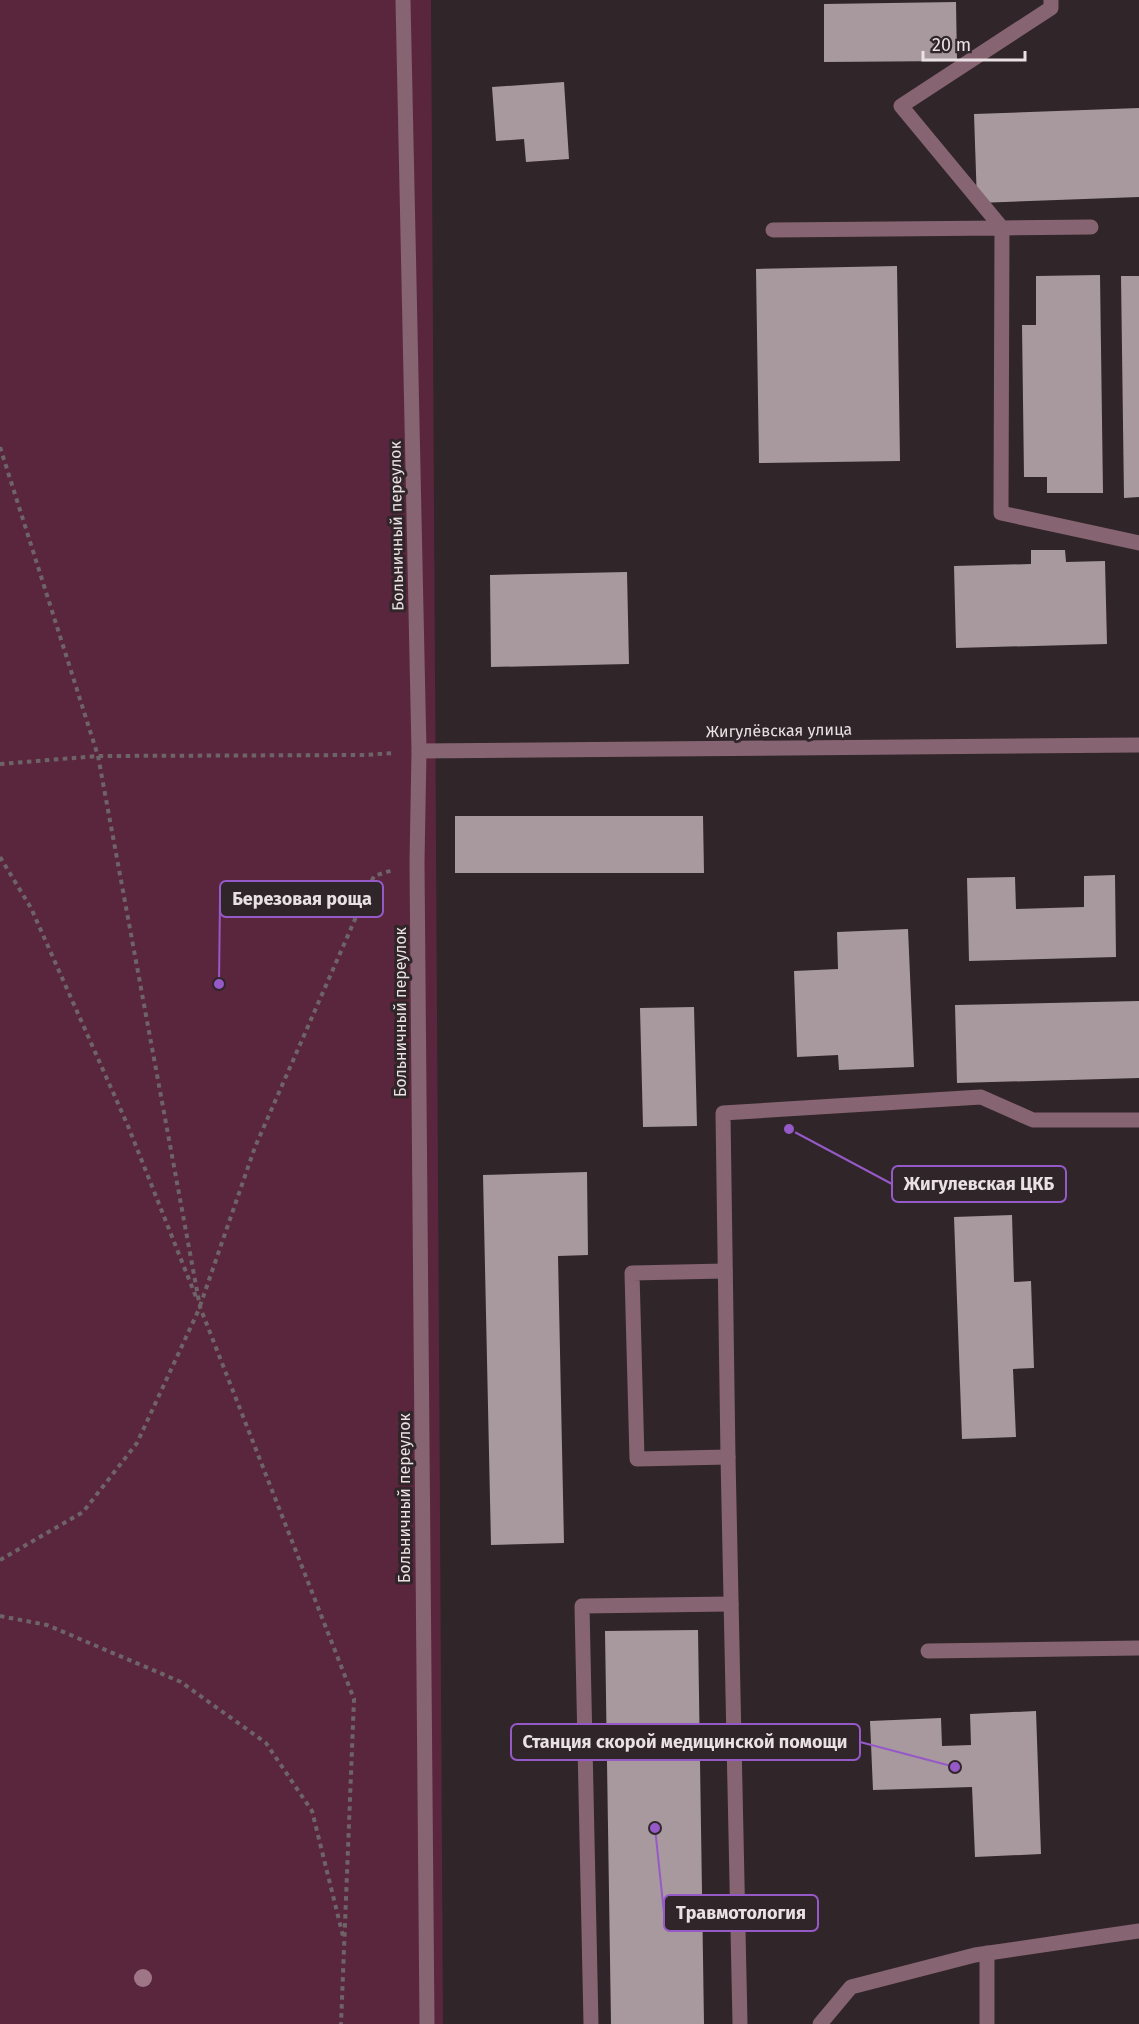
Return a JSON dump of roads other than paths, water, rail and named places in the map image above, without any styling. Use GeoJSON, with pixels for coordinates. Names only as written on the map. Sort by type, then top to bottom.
{"type":"FeatureCollection","features":[{"type":"Feature","properties":{"kind":"street","name":"Больничный переулок"},"geometry":{"type":"LineString","coordinates":[[403,0],[419,751],[417,862],[427,2024]]}},
{"type":"Feature","properties":{"kind":"street"},"geometry":{"type":"LineString","coordinates":[[1051,0],[1051,8],[901,106],[1002,228],[1001,513],[1139,543]]}},
{"type":"Feature","properties":{"kind":"street"},"geometry":{"type":"LineString","coordinates":[[773,230],[1091,227]]}},
{"type":"Feature","properties":{"kind":"street","name":"Жигулёвская улица"},"geometry":{"type":"LineString","coordinates":[[419,751],[1139,745]]}},
{"type":"Feature","properties":{"kind":"street"},"geometry":{"type":"LineString","coordinates":[[740,2024],[723,1113],[981,1097],[1033,1120],[1139,1120]]}},
{"type":"Feature","properties":{"kind":"street"},"geometry":{"type":"LineString","coordinates":[[725,1271],[632,1273],[637,1459],[728,1457]]}},
{"type":"Feature","properties":{"kind":"street"},"geometry":{"type":"LineString","coordinates":[[591,2024],[582,1606],[731,1604]]}},
{"type":"Feature","properties":{"kind":"street"},"geometry":{"type":"LineString","coordinates":[[928,1651],[1139,1648]]}},
{"type":"Feature","properties":{"kind":"street"},"geometry":{"type":"LineString","coordinates":[[820,2024],[851,1987],[987,1953],[1139,1932]]}},
{"type":"Feature","properties":{"kind":"street"},"geometry":{"type":"LineString","coordinates":[[987,1953],[987,2024]]}},
{"type":"Feature","properties":{"kind":"place","name":"Березовая роща"},"geometry":{"type":"Point","coordinates":[219,984]}},
{"type":"Feature","properties":{"kind":"place","name":"Жигулевская ЦКБ"},"geometry":{"type":"Point","coordinates":[789,1129]}},
{"type":"Feature","properties":{"kind":"place","name":"Станция скорой медицинской помощи"},"geometry":{"type":"Point","coordinates":[955,1767]}},
{"type":"Feature","properties":{"kind":"place","name":"Травмотология"},"geometry":{"type":"Point","coordinates":[655,1828]}}]}
